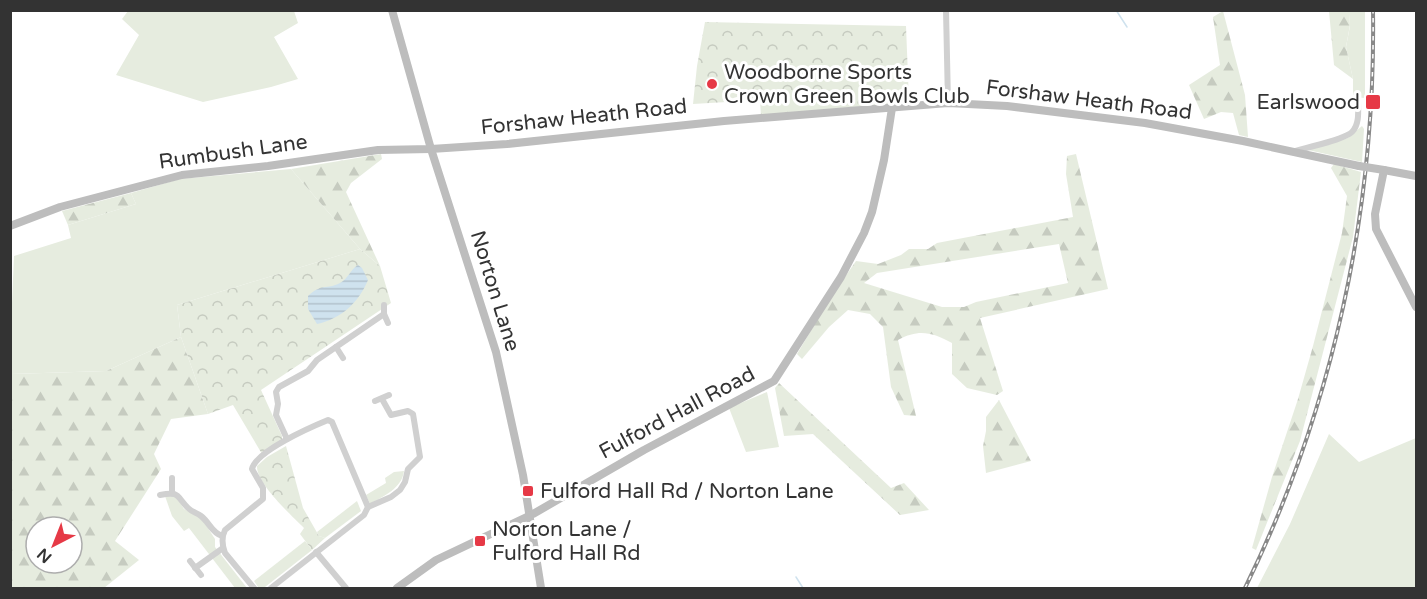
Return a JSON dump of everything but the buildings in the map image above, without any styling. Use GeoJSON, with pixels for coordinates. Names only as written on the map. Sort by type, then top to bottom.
{"type":"FeatureCollection","features":[{"type":"Feature","properties":{"kind":"street","name":"Norton Lane"},"geometry":{"type":"LineString","coordinates":[[392,10],[431,149],[496,352],[510,411],[541,588]]}},
{"type":"Feature","properties":{"kind":"street"},"geometry":{"type":"LineString","coordinates":[[946,10],[948,103]]}},
{"type":"Feature","properties":{"kind":"street"},"geometry":{"type":"LineString","coordinates":[[1293,152],[1340,138],[1352,132],[1358,118],[1358,100]]}},
{"type":"Feature","properties":{"kind":"street","name":"Forshaw Heath Road"},"geometry":{"type":"LineString","coordinates":[[431,149],[507,144],[724,121],[948,103],[1007,106],[1145,123],[1416,176]]}},
{"type":"Feature","properties":{"kind":"street","name":"Fulford Hall Road"},"geometry":{"type":"LineString","coordinates":[[397,588],[436,560],[530,516],[663,440],[774,381],[841,277],[864,233],[872,212],[879,181],[892,108]]}},
{"type":"Feature","properties":{"kind":"street","name":"Rumbush Lane"},"geometry":{"type":"LineString","coordinates":[[10,226],[60,207],[182,175],[268,166],[378,150],[431,149]]}},
{"type":"Feature","properties":{"kind":"street"},"geometry":{"type":"LineString","coordinates":[[1384,170],[1375,214],[1376,229],[1416,307]]}},
{"type":"Feature","properties":{"kind":"street"},"geometry":{"type":"LineString","coordinates":[[384,305],[384,314],[388,323]]}},
{"type":"Feature","properties":{"kind":"street"},"geometry":{"type":"LineString","coordinates":[[287,440],[276,415],[278,404],[276,392],[279,387],[308,371],[317,360],[384,314]]}},
{"type":"Feature","properties":{"kind":"street"},"geometry":{"type":"LineString","coordinates":[[336,347],[343,358]]}},
{"type":"Feature","properties":{"kind":"street"},"geometry":{"type":"LineString","coordinates":[[271,588],[364,515],[368,507],[400,490],[405,482],[408,469],[420,457],[413,414],[408,411],[391,415],[379,400],[389,395]]}},
{"type":"Feature","properties":{"kind":"street"},"geometry":{"type":"LineString","coordinates":[[254,588],[223,548],[222,536],[225,530],[263,499],[264,491],[254,475],[253,464],[294,434],[328,420],[333,422],[368,507]]}},
{"type":"Feature","properties":{"kind":"street"},"geometry":{"type":"LineString","coordinates":[[172,478],[172,493]]}},
{"type":"Feature","properties":{"kind":"street"},"geometry":{"type":"LineString","coordinates":[[160,495],[172,493],[180,497],[187,508],[207,522],[215,534],[222,536]]}},
{"type":"Feature","properties":{"kind":"street"},"geometry":{"type":"LineString","coordinates":[[195,568],[223,548]]}},
{"type":"Feature","properties":{"kind":"street"},"geometry":{"type":"LineString","coordinates":[[316,552],[346,588]]}},
{"type":"Feature","properties":{"kind":"street"},"geometry":{"type":"LineString","coordinates":[[190,561],[201,574]]}},
{"type":"Feature","properties":{"kind":"green space"},"geometry":{"type":"Polygon","coordinates":[[[128,11],[294,11],[298,23],[274,37],[298,79],[203,102],[116,75],[139,35],[122,19],[128,11]]]}},
{"type":"Feature","properties":{"kind":"green space"},"geometry":{"type":"Polygon","coordinates":[[[1223,11],[1245,95],[1248,137],[1239,135],[1233,113],[1221,112],[1204,119],[1189,85],[1220,65],[1213,17],[1223,11]]]}},
{"type":"Feature","properties":{"kind":"green space"},"geometry":{"type":"Polygon","coordinates":[[[1329,11],[1349,13],[1350,25],[1346,47],[1353,79],[1334,65],[1329,11]]]}},
{"type":"Feature","properties":{"kind":"green space"},"geometry":{"type":"Polygon","coordinates":[[[1342,11],[1365,11],[1365,98],[1353,97],[1353,79],[1346,47],[1350,26],[1349,14],[1342,11]]]}},
{"type":"Feature","properties":{"kind":"green space"},"geometry":{"type":"Polygon","coordinates":[[[705,22],[906,26],[909,102],[761,116],[760,100],[693,104],[705,22]]]}},
{"type":"Feature","properties":{"kind":"green space"},"geometry":{"type":"Polygon","coordinates":[[[1362,126],[1364,129],[1362,162],[1308,150],[1348,138],[1362,126]]]}},
{"type":"Feature","properties":{"kind":"green space"},"geometry":{"type":"Polygon","coordinates":[[[381,154],[382,159],[351,183],[346,192],[380,266],[360,249],[291,169],[381,154]]]}},
{"type":"Feature","properties":{"kind":"green space"},"geometry":{"type":"Polygon","coordinates":[[[1076,154],[1108,289],[980,318],[1003,391],[997,395],[967,388],[952,374],[952,343],[931,334],[912,334],[898,340],[916,416],[904,415],[891,387],[883,327],[870,314],[848,310],[829,327],[802,359],[797,354],[831,297],[856,261],[878,264],[901,255],[909,249],[928,249],[937,243],[1073,217],[1066,174],[1067,156],[1076,154]],[[1059,244],[877,273],[864,283],[942,307],[964,307],[976,302],[1068,283],[1059,244]]]}},
{"type":"Feature","properties":{"kind":"green space"},"geometry":{"type":"Polygon","coordinates":[[[1334,164],[1361,172],[1353,237],[1300,441],[1256,550],[1252,548],[1272,477],[1298,399],[1342,233],[1347,196],[1331,168],[1334,164]]]}},
{"type":"Feature","properties":{"kind":"green space"},"geometry":{"type":"Polygon","coordinates":[[[291,169],[360,249],[177,305],[181,337],[106,371],[11,374],[14,256],[71,238],[68,225],[136,204],[131,193],[180,179],[291,169]]]}},
{"type":"Feature","properties":{"kind":"green space"},"geometry":{"type":"Polygon","coordinates":[[[131,193],[136,204],[68,225],[62,211],[131,193]]]}},
{"type":"Feature","properties":{"kind":"green space"},"geometry":{"type":"Polygon","coordinates":[[[360,249],[380,266],[391,303],[261,390],[282,436],[282,440],[262,454],[233,405],[208,414],[181,337],[177,305],[360,249]]]}},
{"type":"Feature","properties":{"kind":"green space"},"geometry":{"type":"Polygon","coordinates":[[[181,337],[208,414],[171,419],[154,454],[161,469],[115,541],[139,560],[104,588],[11,588],[11,374],[106,371],[181,337]]]}},
{"type":"Feature","properties":{"kind":"green space"},"geometry":{"type":"Polygon","coordinates":[[[779,383],[891,488],[904,483],[929,510],[900,515],[813,434],[784,436],[775,388],[779,383]]]}},
{"type":"Feature","properties":{"kind":"green space"},"geometry":{"type":"Polygon","coordinates":[[[767,392],[779,447],[746,452],[729,408],[767,392]]]}},
{"type":"Feature","properties":{"kind":"green space"},"geometry":{"type":"Polygon","coordinates":[[[999,400],[1031,461],[986,473],[983,446],[986,417],[999,400]]]}},
{"type":"Feature","properties":{"kind":"green space"},"geometry":{"type":"Polygon","coordinates":[[[1329,434],[1359,462],[1416,438],[1416,588],[1257,588],[1290,524],[1329,434]]]}},
{"type":"Feature","properties":{"kind":"green space"},"geometry":{"type":"Polygon","coordinates":[[[286,446],[303,508],[319,536],[325,538],[312,550],[300,534],[304,528],[268,490],[258,473],[257,466],[286,446]]]}},
{"type":"Feature","properties":{"kind":"green space"},"geometry":{"type":"Polygon","coordinates":[[[404,471],[396,487],[370,504],[366,495],[386,483],[385,478],[394,472],[404,471]]]}},
{"type":"Feature","properties":{"kind":"green space"},"geometry":{"type":"Polygon","coordinates":[[[173,495],[184,509],[202,519],[215,539],[215,547],[247,588],[235,588],[189,528],[184,531],[172,516],[165,496],[173,495]]]}},
{"type":"Feature","properties":{"kind":"green space"},"geometry":{"type":"Polygon","coordinates":[[[357,501],[361,511],[325,538],[319,536],[317,532],[357,501]]]}},
{"type":"Feature","properties":{"kind":"green space"},"geometry":{"type":"Polygon","coordinates":[[[305,541],[312,550],[265,587],[258,587],[254,581],[305,541]]]}},
{"type":"Feature","properties":{"kind":"water"},"geometry":{"type":"Polygon","coordinates":[[[358,265],[368,280],[360,295],[341,314],[317,324],[308,309],[308,296],[317,289],[340,283],[358,265]]]}},
{"type":"Feature","properties":{"kind":"waterway"},"geometry":{"type":"LineString","coordinates":[[1116,10],[1127,27]]}},
{"type":"Feature","properties":{"kind":"waterway"},"geometry":{"type":"LineString","coordinates":[[796,577],[803,588]]}},
{"type":"Feature","properties":{"kind":"railway"},"geometry":{"type":"LineString","coordinates":[[1245,588],[1276,520],[1303,450],[1325,379],[1343,307],[1357,234],[1367,160],[1372,85],[1373,10]]}},
{"type":"Feature","properties":{"kind":"place","name":"Woodborne Sports Crown Green Bowls Club"},"geometry":{"type":"Point","coordinates":[712,84]}},
{"type":"Feature","properties":{"kind":"place","name":"Earlswood"},"geometry":{"type":"Point","coordinates":[1373,102]}},
{"type":"Feature","properties":{"kind":"place","name":"Fulford Hall Rd / Norton Lane"},"geometry":{"type":"Point","coordinates":[528,491]}},
{"type":"Feature","properties":{"kind":"place","name":"Norton Lane / Fulford Hall Rd"},"geometry":{"type":"Point","coordinates":[480,541]}}]}
